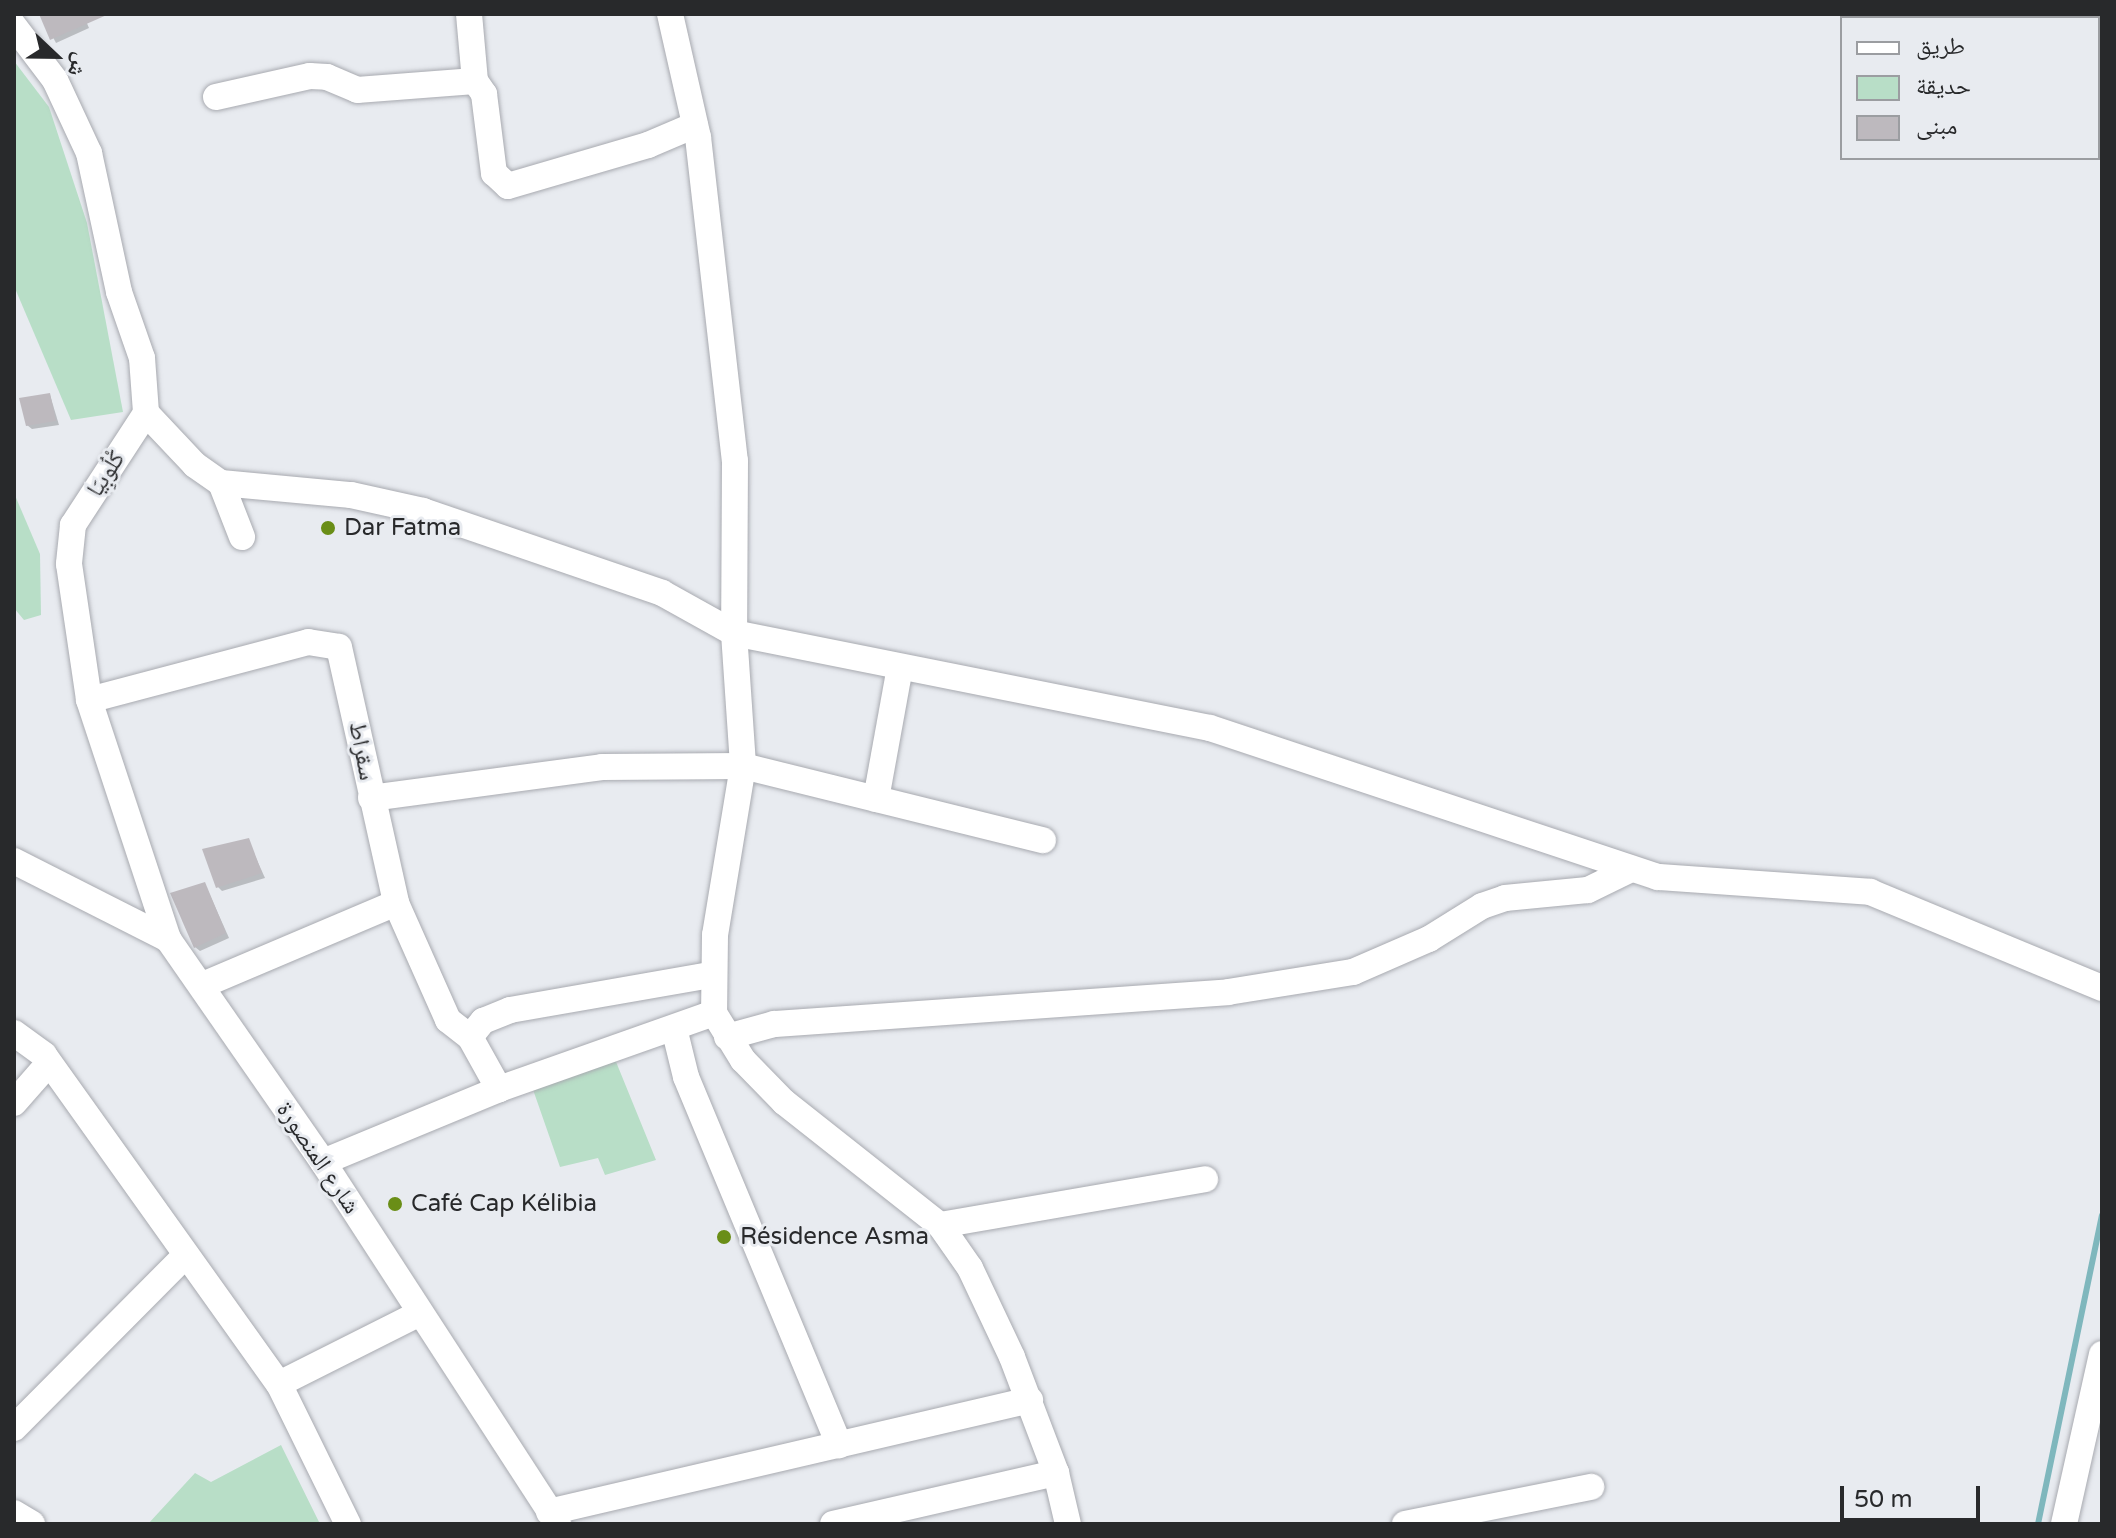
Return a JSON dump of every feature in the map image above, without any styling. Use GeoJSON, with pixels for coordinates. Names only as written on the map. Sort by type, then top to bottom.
{"type":"FeatureCollection","features":[{"type":"Feature","properties":{"kind":"street"},"geometry":{"type":"LineString","coordinates":[[469,14],[475,81],[484,94],[494,173],[508,186],[648,145],[695,125]]}},
{"type":"Feature","properties":{"kind":"street"},"geometry":{"type":"LineString","coordinates":[[670,14],[695,125],[735,461],[734,633],[743,766],[711,975],[714,1013],[727,1037],[784,1102],[940,1225],[970,1268],[1030,1400],[1056,1473],[1068,1524]]}},
{"type":"Feature","properties":{"kind":"street"},"geometry":{"type":"LineString","coordinates":[[14,26],[55,80],[89,153],[119,292],[142,358],[146,413],[195,465],[221,483],[351,495],[423,511],[662,593],[734,633],[1210,728],[1658,877],[1870,892],[2102,988]]}},
{"type":"Feature","properties":{"kind":"street"},"geometry":{"type":"LineString","coordinates":[[216,97],[310,76],[327,77],[357,90],[475,81]]}},
{"type":"Feature","properties":{"kind":"street","name":"كْلُوبِيَا"},"geometry":{"type":"LineString","coordinates":[[146,413],[73,525],[68,543],[89,700],[168,939]]}},
{"type":"Feature","properties":{"kind":"street"},"geometry":{"type":"LineString","coordinates":[[221,483],[242,537]]}},
{"type":"Feature","properties":{"kind":"street","name":"سقراط"},"geometry":{"type":"LineString","coordinates":[[89,700],[308,642],[339,647],[396,903],[448,1020],[470,1037],[499,1089]]}},
{"type":"Feature","properties":{"kind":"street"},"geometry":{"type":"LineString","coordinates":[[876,799],[900,667]]}},
{"type":"Feature","properties":{"kind":"street"},"geometry":{"type":"LineString","coordinates":[[371,798],[602,767],[743,766],[1043,840]]}},
{"type":"Feature","properties":{"kind":"street","name":"شارع المنصورة"},"geometry":{"type":"LineString","coordinates":[[14,861],[168,939],[203,985],[323,1162],[554,1518]]}},
{"type":"Feature","properties":{"kind":"street"},"geometry":{"type":"LineString","coordinates":[[727,1037],[774,1024],[1228,992],[1353,972],[1429,939],[1482,906],[1505,898],[1588,890],[1631,869]]}},
{"type":"Feature","properties":{"kind":"street"},"geometry":{"type":"LineString","coordinates":[[203,985],[396,903]]}},
{"type":"Feature","properties":{"kind":"street"},"geometry":{"type":"LineString","coordinates":[[470,1037],[483,1021],[510,1010],[711,975]]}},
{"type":"Feature","properties":{"kind":"street"},"geometry":{"type":"LineString","coordinates":[[323,1162],[499,1089],[714,1013]]}},
{"type":"Feature","properties":{"kind":"street"},"geometry":{"type":"LineString","coordinates":[[674,1028],[686,1077],[839,1445]]}},
{"type":"Feature","properties":{"kind":"street"},"geometry":{"type":"LineString","coordinates":[[14,1033],[36,1046],[49,1063],[279,1384],[348,1524]]}},
{"type":"Feature","properties":{"kind":"street"},"geometry":{"type":"LineString","coordinates":[[14,1103],[49,1063]]}},
{"type":"Feature","properties":{"kind":"street"},"geometry":{"type":"LineString","coordinates":[[940,1225],[1205,1179]]}},
{"type":"Feature","properties":{"kind":"street"},"geometry":{"type":"LineString","coordinates":[[14,1428],[186,1255]]}},
{"type":"Feature","properties":{"kind":"street"},"geometry":{"type":"LineString","coordinates":[[279,1384],[420,1313]]}},
{"type":"Feature","properties":{"kind":"street"},"geometry":{"type":"LineString","coordinates":[[2064,1524],[2102,1354]]}},
{"type":"Feature","properties":{"kind":"street"},"geometry":{"type":"LineString","coordinates":[[554,1518],[1030,1400]]}},
{"type":"Feature","properties":{"kind":"street"},"geometry":{"type":"LineString","coordinates":[[833,1524],[1056,1473]]}},
{"type":"Feature","properties":{"kind":"street"},"geometry":{"type":"LineString","coordinates":[[1405,1524],[1591,1487]]}},
{"type":"Feature","properties":{"kind":"street"},"geometry":{"type":"LineString","coordinates":[[14,1513],[32,1524]]}},
{"type":"Feature","properties":{"kind":"green space"},"geometry":{"type":"Polygon","coordinates":[[[14,61],[49,107],[87,223],[123,412],[71,420],[14,286],[14,61]]]}},
{"type":"Feature","properties":{"kind":"green space"},"geometry":{"type":"Polygon","coordinates":[[[14,493],[40,554],[41,615],[24,620],[14,608],[14,493]]]}},
{"type":"Feature","properties":{"kind":"green space"},"geometry":{"type":"Polygon","coordinates":[[[610,1047],[656,1160],[605,1175],[598,1158],[560,1167],[530,1081],[610,1047]]]}},
{"type":"Feature","properties":{"kind":"green space"},"geometry":{"type":"Polygon","coordinates":[[[281,1445],[320,1524],[148,1524],[195,1473],[211,1482],[281,1445]]]}},
{"type":"Feature","properties":{"kind":"building"},"geometry":{"type":"Polygon","coordinates":[[[39,14],[109,14],[50,40],[39,14]]]}},
{"type":"Feature","properties":{"kind":"building"},"geometry":{"type":"Polygon","coordinates":[[[50,393],[56,421],[26,426],[19,398],[50,393]]]}},
{"type":"Feature","properties":{"kind":"building"},"geometry":{"type":"Polygon","coordinates":[[[249,838],[262,873],[216,888],[202,849],[249,838]]]}},
{"type":"Feature","properties":{"kind":"building"},"geometry":{"type":"Polygon","coordinates":[[[205,882],[226,933],[194,948],[170,893],[205,882]]]}},
{"type":"Feature","properties":{"kind":"waterway"},"geometry":{"type":"LineString","coordinates":[[2038,1524],[2102,1216]]}},
{"type":"Feature","properties":{"kind":"place","name":"Dar Fatma"},"geometry":{"type":"Point","coordinates":[328,528]}},
{"type":"Feature","properties":{"kind":"place","name":"Café Cap Kélibia"},"geometry":{"type":"Point","coordinates":[395,1204]}},
{"type":"Feature","properties":{"kind":"place","name":"Résidence Asma"},"geometry":{"type":"Point","coordinates":[724,1237]}}]}
